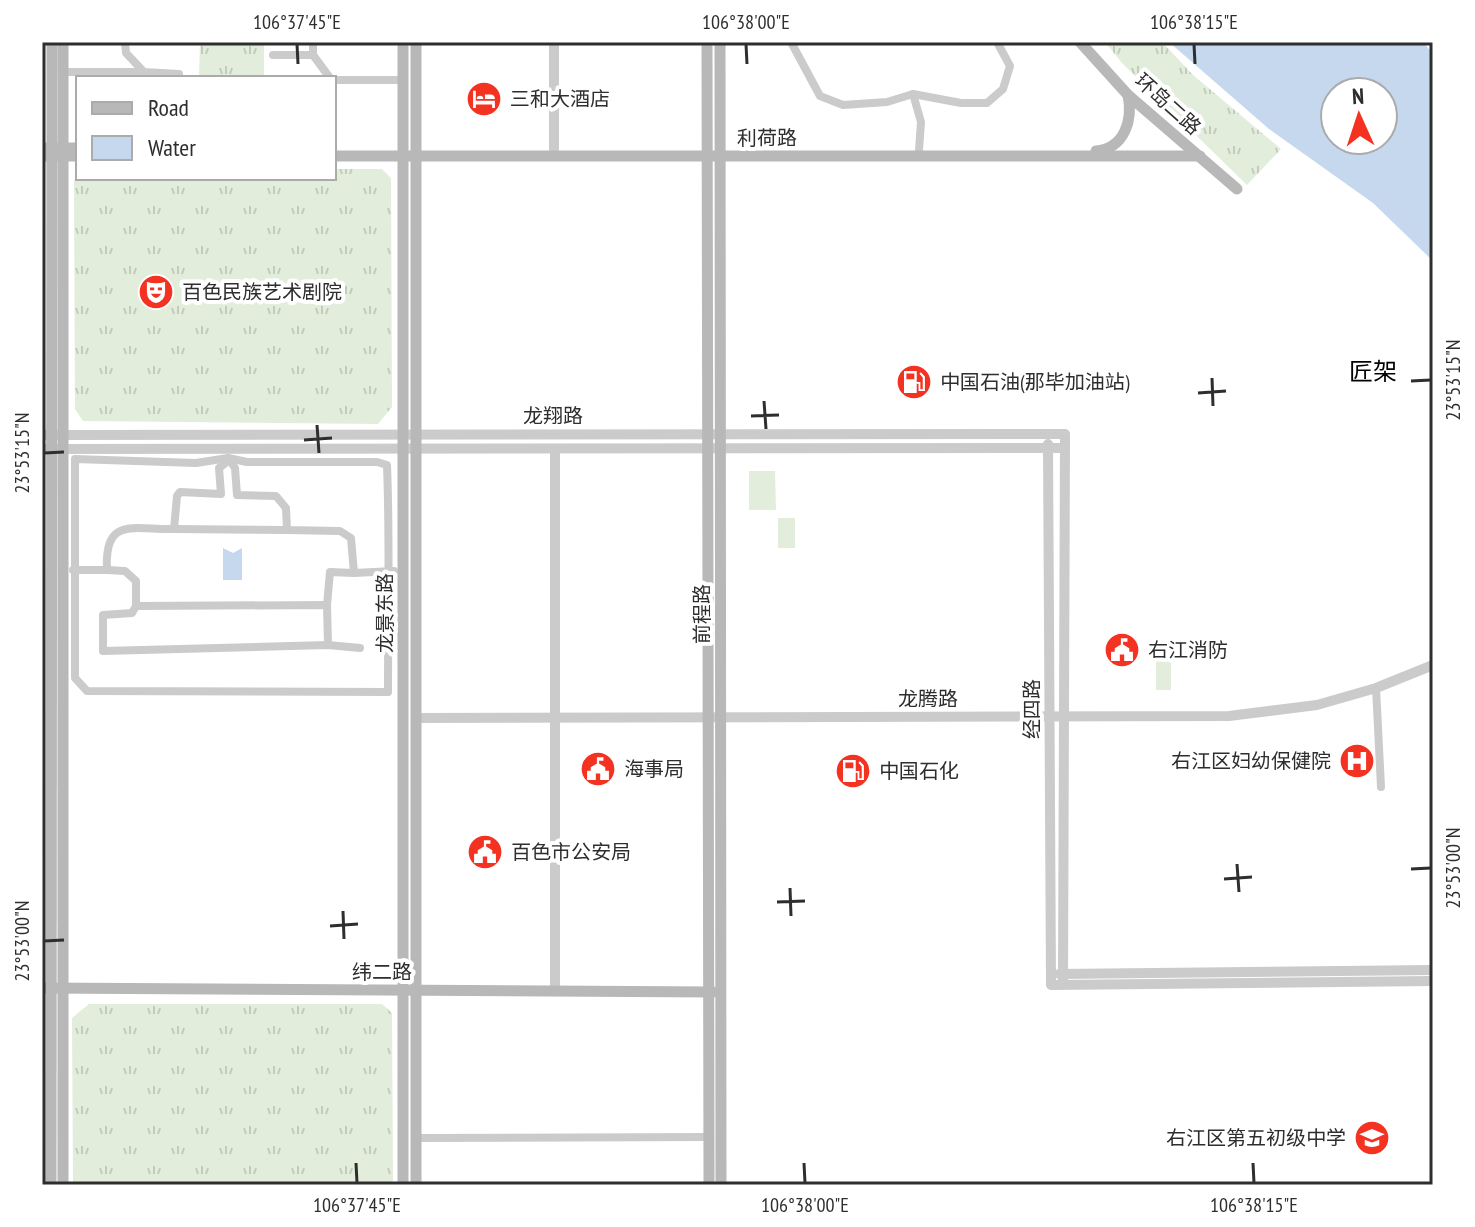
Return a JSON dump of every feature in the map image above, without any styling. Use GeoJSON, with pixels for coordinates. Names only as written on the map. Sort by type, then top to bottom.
{"type":"FeatureCollection","features":[{"type":"Feature","properties":{"kind":"main road"},"geometry":{"type":"LineString","coordinates":[[51,1185],[52,42]]}},
{"type":"Feature","properties":{"kind":"main road"},"geometry":{"type":"LineString","coordinates":[[52,152],[63,72],[63,42]]}},
{"type":"Feature","properties":{"kind":"main road","name":"龙景东路"},"geometry":{"type":"LineString","coordinates":[[403,42],[403,80],[410,152]]}},
{"type":"Feature","properties":{"kind":"main road","name":"龙景东路"},"geometry":{"type":"LineString","coordinates":[[403,1185],[416,718],[410,449],[410,152],[416,42]]}},
{"type":"Feature","properties":{"kind":"main road","name":"前程路"},"geometry":{"type":"LineString","coordinates":[[707,42],[713,153],[715,992],[721,1185]]}},
{"type":"Feature","properties":{"kind":"main road","name":"前程路"},"geometry":{"type":"LineString","coordinates":[[713,153],[720,42]]}},
{"type":"Feature","properties":{"kind":"main road","name":"环岛二路"},"geometry":{"type":"LineString","coordinates":[[1080,42],[1128,95],[1237,189]]}},
{"type":"Feature","properties":{"kind":"main road","name":"利荷路"},"geometry":{"type":"LineString","coordinates":[[336,156],[554,149],[713,153],[1110,148],[1129,123],[1128,95]]}},
{"type":"Feature","properties":{"kind":"main road"},"geometry":{"type":"LineString","coordinates":[[52,152],[76,148]]}},
{"type":"Feature","properties":{"kind":"main road","name":"利荷路"},"geometry":{"type":"LineString","coordinates":[[336,148],[410,152],[1200,156]]}},
{"type":"Feature","properties":{"kind":"main road"},"geometry":{"type":"LineString","coordinates":[[52,152],[76,156]]}},
{"type":"Feature","properties":{"kind":"main road"},"geometry":{"type":"LineString","coordinates":[[52,449],[63,570],[52,988],[63,1185]]}},
{"type":"Feature","properties":{"kind":"main road","name":"龙景东路"},"geometry":{"type":"LineString","coordinates":[[410,449],[397,571],[416,1185]]}},
{"type":"Feature","properties":{"kind":"main road","name":"纬二路"},"geometry":{"type":"LineString","coordinates":[[52,988],[715,992]]}},
{"type":"Feature","properties":{"kind":"main road","name":"前程路"},"geometry":{"type":"LineString","coordinates":[[709,1185],[708,1137],[715,992]]}},
{"type":"Feature","properties":{"kind":"street"},"geometry":{"type":"LineString","coordinates":[[125,42],[126,53],[144,72]]}},
{"type":"Feature","properties":{"kind":"street"},"geometry":{"type":"LineString","coordinates":[[313,42],[313,55],[330,76]]}},
{"type":"Feature","properties":{"kind":"street"},"geometry":{"type":"LineString","coordinates":[[554,42],[554,149]]}},
{"type":"Feature","properties":{"kind":"street"},"geometry":{"type":"LineString","coordinates":[[791,42],[820,96],[843,105],[887,102],[913,94],[961,103],[987,103],[1003,89],[1010,66],[997,42]]}},
{"type":"Feature","properties":{"kind":"street"},"geometry":{"type":"LineString","coordinates":[[273,55],[313,55]]}},
{"type":"Feature","properties":{"kind":"street"},"geometry":{"type":"LineString","coordinates":[[63,72],[179,74]]}},
{"type":"Feature","properties":{"kind":"street"},"geometry":{"type":"LineString","coordinates":[[336,79],[403,80]]}},
{"type":"Feature","properties":{"kind":"street"},"geometry":{"type":"LineString","coordinates":[[913,94],[921,122],[919,150]]}},
{"type":"Feature","properties":{"kind":"street","name":"经四路"},"geometry":{"type":"LineString","coordinates":[[1048,434],[1050,718],[1057,979]]}},
{"type":"Feature","properties":{"kind":"street","name":"龙翔路"},"geometry":{"type":"LineString","coordinates":[[52,435],[1065,434]]}},
{"type":"Feature","properties":{"kind":"street","name":"经四路"},"geometry":{"type":"LineString","coordinates":[[1057,979],[1064,717],[1065,434]]}},
{"type":"Feature","properties":{"kind":"street","name":"龙翔路"},"geometry":{"type":"LineString","coordinates":[[52,449],[228,456],[410,449],[1065,448]]}},
{"type":"Feature","properties":{"kind":"street"},"geometry":{"type":"LineString","coordinates":[[555,449],[555,991]]}},
{"type":"Feature","properties":{"kind":"street"},"geometry":{"type":"LineString","coordinates":[[174,529],[177,496],[180,492],[221,494],[219,468],[228,456]]}},
{"type":"Feature","properties":{"kind":"street"},"geometry":{"type":"LineString","coordinates":[[228,456],[235,468],[237,495],[276,496],[286,508],[287,530]]}},
{"type":"Feature","properties":{"kind":"street"},"geometry":{"type":"LineString","coordinates":[[228,456],[247,462],[377,462],[387,465],[397,571],[387,594],[388,692],[87,691],[75,678],[77,570],[75,459],[196,463],[228,456]]}},
{"type":"Feature","properties":{"kind":"street"},"geometry":{"type":"LineString","coordinates":[[107,570],[107,540],[121,530],[287,530],[347,534],[353,544],[354,573]]}},
{"type":"Feature","properties":{"kind":"street"},"geometry":{"type":"LineString","coordinates":[[63,570],[125,571],[136,581],[136,606],[132,613],[103,615],[103,651],[328,645],[360,648]]}},
{"type":"Feature","properties":{"kind":"street"},"geometry":{"type":"LineString","coordinates":[[328,645],[330,572],[397,571]]}},
{"type":"Feature","properties":{"kind":"street"},"geometry":{"type":"LineString","coordinates":[[136,606],[327,605]]}},
{"type":"Feature","properties":{"kind":"street","name":"龙腾路"},"geometry":{"type":"LineString","coordinates":[[416,718],[1229,716],[1317,705],[1376,688],[1433,665]]}},
{"type":"Feature","properties":{"kind":"street"},"geometry":{"type":"LineString","coordinates":[[1376,688],[1381,787]]}},
{"type":"Feature","properties":{"kind":"street"},"geometry":{"type":"LineString","coordinates":[[1057,979],[1433,970]]}},
{"type":"Feature","properties":{"kind":"street"},"geometry":{"type":"LineString","coordinates":[[1057,979],[1433,981]]}},
{"type":"Feature","properties":{"kind":"street"},"geometry":{"type":"LineString","coordinates":[[416,1138],[708,1137]]}},
{"type":"Feature","properties":{"kind":"green space"},"geometry":{"type":"Polygon","coordinates":[[[200,42],[264,42],[264,76],[199,76],[200,42]]]}},
{"type":"Feature","properties":{"kind":"green space"},"geometry":{"type":"Polygon","coordinates":[[[1105,42],[1162,42],[1193,75],[1281,149],[1247,185],[1122,63],[1105,42]]]}},
{"type":"Feature","properties":{"kind":"green space"},"geometry":{"type":"Polygon","coordinates":[[[336,169],[382,169],[391,178],[392,407],[378,424],[83,421],[75,409],[76,178],[336,180],[336,169]]]}},
{"type":"Feature","properties":{"kind":"green space"},"geometry":{"type":"Polygon","coordinates":[[[749,471],[775,471],[776,510],[749,510],[749,471]]]}},
{"type":"Feature","properties":{"kind":"green space"},"geometry":{"type":"Polygon","coordinates":[[[778,518],[795,518],[795,548],[778,548],[778,518]]]}},
{"type":"Feature","properties":{"kind":"green space"},"geometry":{"type":"Polygon","coordinates":[[[1156,659],[1171,659],[1171,690],[1156,690],[1156,659]]]}},
{"type":"Feature","properties":{"kind":"green space"},"geometry":{"type":"Polygon","coordinates":[[[89,1004],[382,1004],[392,1013],[393,1185],[73,1185],[72,1018],[89,1004]]]}},
{"type":"Feature","properties":{"kind":"water"},"geometry":{"type":"Polygon","coordinates":[[[1169,42],[1423,42],[1433,54],[1433,261],[1373,203],[1269,129],[1169,42]]]}},
{"type":"Feature","properties":{"kind":"water"},"geometry":{"type":"Polygon","coordinates":[[[223,548],[233,553],[242,548],[242,580],[223,580],[223,548]]]}},
{"type":"Feature","properties":{"kind":"place","name":"三和大酒店"},"geometry":{"type":"Point","coordinates":[484,99]}},
{"type":"Feature","properties":{"kind":"place","name":"百色民族艺术剧院"},"geometry":{"type":"Point","coordinates":[156,292]}},
{"type":"Feature","properties":{"kind":"place","name":"中国石油(那毕加油站)"},"geometry":{"type":"Point","coordinates":[914,382]}},
{"type":"Feature","properties":{"kind":"place","name":"右江消防"},"geometry":{"type":"Point","coordinates":[1122,650]}},
{"type":"Feature","properties":{"kind":"place","name":"右江区妇幼保健院"},"geometry":{"type":"Point","coordinates":[1357,761]}},
{"type":"Feature","properties":{"kind":"place","name":"海事局"},"geometry":{"type":"Point","coordinates":[598,769]}},
{"type":"Feature","properties":{"kind":"place","name":"中国石化"},"geometry":{"type":"Point","coordinates":[853,771]}},
{"type":"Feature","properties":{"kind":"place","name":"百色市公安局"},"geometry":{"type":"Point","coordinates":[485,852]}},
{"type":"Feature","properties":{"kind":"place","name":"右江区第五初级中学"},"geometry":{"type":"Point","coordinates":[1372,1138]}},
{"type":"Feature","properties":{"kind":"district","name":"匠架"},"geometry":{"type":"Point","coordinates":[1373,372]}}]}
